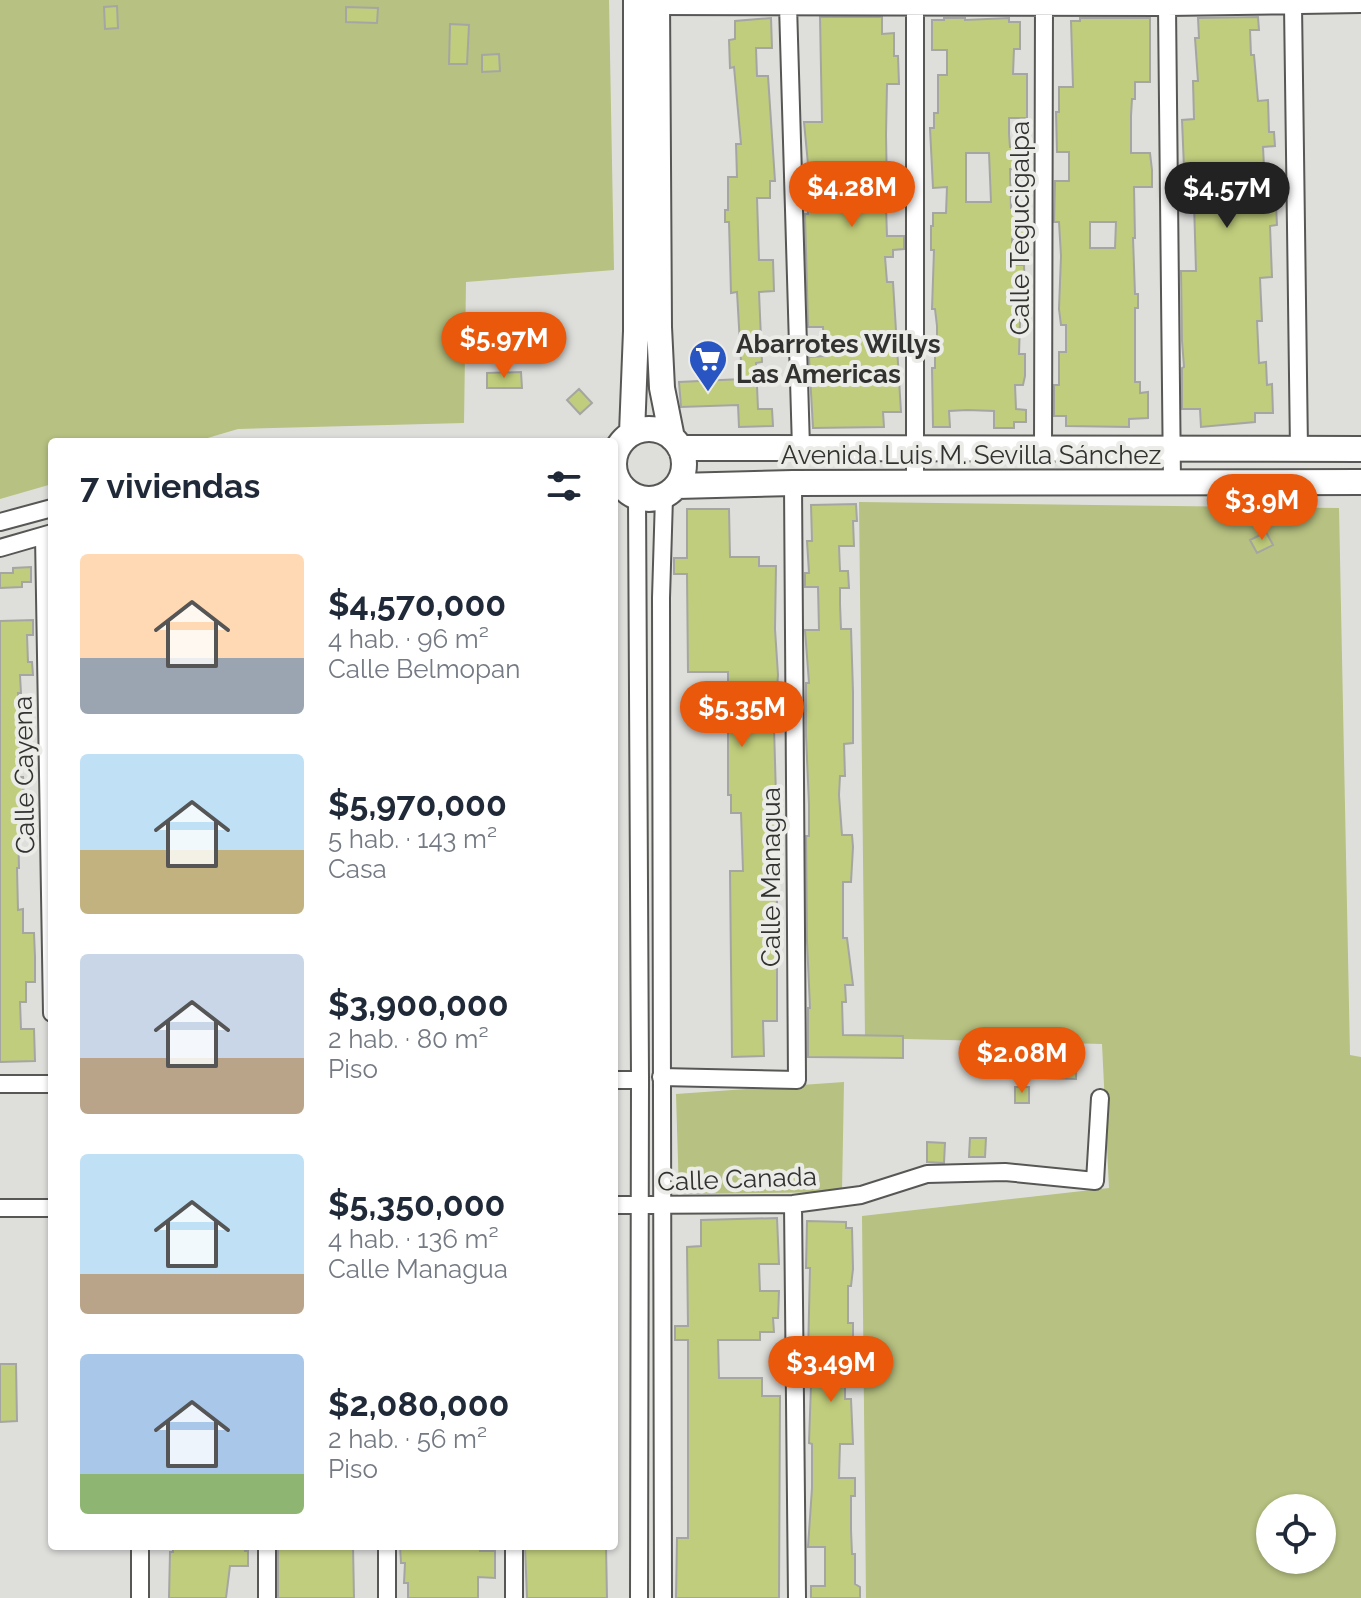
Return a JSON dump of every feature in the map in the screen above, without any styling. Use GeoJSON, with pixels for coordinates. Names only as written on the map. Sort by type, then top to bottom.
{"type":"FeatureCollection","features":[{"type":"Feature","properties":{"kind":"street"},"geometry":{"type":"LineString","coordinates":[[646,3],[915,6],[1044,3],[1167,7],[1361,4]]}},
{"type":"Feature","properties":{"kind":"street"},"geometry":{"type":"LineString","coordinates":[[639,1598],[640,1080],[623,488],[650,500],[670,491],[683,474],[684,461],[676,443],[662,388],[646,3]]}},
{"type":"Feature","properties":{"kind":"street"},"geometry":{"type":"LineString","coordinates":[[632,433],[646,3]]}},
{"type":"Feature","properties":{"kind":"street","name":"Calle Tegucigalpa"},"geometry":{"type":"LineString","coordinates":[[1043,450],[1044,3]]}},
{"type":"Feature","properties":{"kind":"street"},"geometry":{"type":"LineString","coordinates":[[788,5],[801,448]]}},
{"type":"Feature","properties":{"kind":"street"},"geometry":{"type":"LineString","coordinates":[[1293,5],[1299,449]]}},
{"type":"Feature","properties":{"kind":"street"},"geometry":{"type":"LineString","coordinates":[[915,6],[915,484]]}},
{"type":"Feature","properties":{"kind":"street"},"geometry":{"type":"LineString","coordinates":[[1167,7],[1172,482]]}},
{"type":"Feature","properties":{"kind":"street"},"geometry":{"type":"LineString","coordinates":[[635,347],[660,345]]}},
{"type":"Feature","properties":{"kind":"street"},"geometry":{"type":"LineString","coordinates":[[618,448],[632,433],[645,429],[660,431],[676,443]]}},
{"type":"Feature","properties":{"kind":"street","name":"Avenida Luis M. Sevilla Sánchez"},"geometry":{"type":"LineString","coordinates":[[676,443],[916,450],[1361,449]]}},
{"type":"Feature","properties":{"kind":"street","name":"Avenida Luis M. Sevilla Sánchez"},"geometry":{"type":"LineString","coordinates":[[670,491],[793,483],[1361,482]]}},
{"type":"Feature","properties":{"kind":"street","name":"Calle Managua"},"geometry":{"type":"LineString","coordinates":[[661,1077],[797,1080],[793,483]]}},
{"type":"Feature","properties":{"kind":"street"},"geometry":{"type":"LineString","coordinates":[[663,1598],[661,598],[670,491]]}},
{"type":"Feature","properties":{"kind":"street"},"geometry":{"type":"LineString","coordinates":[[0,522],[48,509]]}},
{"type":"Feature","properties":{"kind":"street"},"geometry":{"type":"LineString","coordinates":[[0,548],[48,534]]}},
{"type":"Feature","properties":{"kind":"street"},"geometry":{"type":"LineString","coordinates":[[618,1080],[640,1080]]}},
{"type":"Feature","properties":{"kind":"street"},"geometry":{"type":"LineString","coordinates":[[0,1084],[48,1084]]}},
{"type":"Feature","properties":{"kind":"street","name":"Calle Canada"},"geometry":{"type":"LineString","coordinates":[[618,1205],[793,1204],[861,1195],[927,1174],[1005,1172],[1095,1181],[1100,1098]]}},
{"type":"Feature","properties":{"kind":"street"},"geometry":{"type":"LineString","coordinates":[[793,1204],[797,1598]]}},
{"type":"Feature","properties":{"kind":"street"},"geometry":{"type":"LineString","coordinates":[[0,1208],[48,1208]]}},
{"type":"Feature","properties":{"kind":"street"},"geometry":{"type":"LineString","coordinates":[[140,1550],[140,1598]]}},
{"type":"Feature","properties":{"kind":"street"},"geometry":{"type":"LineString","coordinates":[[267,1550],[267,1598]]}},
{"type":"Feature","properties":{"kind":"street"},"geometry":{"type":"LineString","coordinates":[[387,1550],[387,1598]]}},
{"type":"Feature","properties":{"kind":"street"},"geometry":{"type":"LineString","coordinates":[[514,1550],[514,1598]]}},
{"type":"Feature","properties":{"kind":"green space"},"geometry":{"type":"Polygon","coordinates":[[[0,0],[609,0],[614,270],[466,282],[464,423],[238,429],[208,438],[48,438],[48,485],[0,499],[0,0]]]}},
{"type":"Feature","properties":{"kind":"green space"},"geometry":{"type":"Polygon","coordinates":[[[859,502],[1339,508],[1350,1055],[1361,1057],[1361,1598],[866,1598],[862,1216],[1109,1188],[1102,1044],[865,1038],[859,502]]]}},
{"type":"Feature","properties":{"kind":"green space"},"geometry":{"type":"Polygon","coordinates":[[[844,1082],[842,1192],[679,1194],[676,1094],[844,1082]]]}},
{"type":"Feature","properties":{"kind":"building"},"geometry":{"type":"Polygon","coordinates":[[[117,6],[118,28],[105,29],[104,7],[117,6]]]}},
{"type":"Feature","properties":{"kind":"building"},"geometry":{"type":"Polygon","coordinates":[[[346,7],[378,8],[377,23],[346,22],[346,7]]]}},
{"type":"Feature","properties":{"kind":"building"},"geometry":{"type":"Polygon","coordinates":[[[820,17],[882,17],[882,34],[894,33],[894,56],[898,56],[899,84],[887,84],[886,135],[887,191],[896,191],[897,207],[886,207],[887,236],[904,236],[904,249],[893,250],[893,257],[885,257],[887,282],[893,282],[901,412],[883,412],[884,427],[813,428],[809,357],[824,356],[823,327],[808,327],[805,214],[808,214],[808,196],[811,196],[804,122],[822,122],[820,17]]]}},
{"type":"Feature","properties":{"kind":"building"},"geometry":{"type":"Polygon","coordinates":[[[1258,17],[1259,30],[1250,30],[1251,55],[1254,55],[1258,101],[1268,100],[1269,132],[1274,132],[1275,146],[1263,147],[1265,187],[1275,186],[1277,225],[1270,226],[1272,277],[1260,278],[1262,321],[1257,321],[1259,363],[1266,362],[1267,385],[1272,384],[1273,413],[1255,413],[1255,422],[1201,427],[1200,409],[1182,409],[1181,271],[1196,271],[1193,168],[1184,168],[1182,120],[1194,119],[1193,81],[1198,81],[1195,38],[1199,38],[1198,18],[1258,17]]]}},
{"type":"Feature","properties":{"kind":"building"},"geometry":{"type":"Polygon","coordinates":[[[771,18],[772,48],[756,48],[757,76],[768,76],[775,181],[770,181],[770,198],[757,198],[759,260],[773,260],[774,291],[759,292],[762,362],[756,363],[758,409],[772,409],[773,426],[739,427],[738,405],[681,407],[679,382],[742,379],[737,292],[731,293],[729,222],[725,222],[728,177],[737,177],[736,144],[741,144],[729,40],[735,39],[735,21],[771,18]]]}},
{"type":"Feature","properties":{"kind":"building"},"geometry":{"type":"Polygon","coordinates":[[[1009,18],[1009,22],[1020,22],[1020,49],[1014,49],[1013,74],[1027,74],[1027,118],[1009,118],[1009,134],[1010,147],[1019,147],[1019,169],[1010,169],[1011,208],[1028,208],[1028,239],[1012,239],[1012,265],[1024,265],[1025,291],[1021,291],[1019,354],[1025,354],[1025,376],[1023,385],[1015,385],[1016,409],[1026,410],[1026,422],[1014,422],[1014,428],[994,428],[994,411],[967,410],[949,411],[950,427],[933,427],[932,368],[935,368],[937,355],[937,326],[935,309],[932,309],[934,250],[931,250],[931,226],[933,213],[946,213],[947,187],[933,188],[930,128],[934,128],[934,113],[938,113],[938,75],[947,75],[947,50],[932,50],[932,20],[1009,18]],[[966,153],[966,202],[991,202],[989,153],[966,153]]]}},
{"type":"Feature","properties":{"kind":"building"},"geometry":{"type":"Polygon","coordinates":[[[1080,18],[1150,18],[1150,82],[1135,82],[1131,116],[1131,153],[1150,153],[1152,170],[1152,187],[1134,187],[1133,238],[1135,294],[1138,294],[1138,308],[1135,308],[1135,382],[1140,382],[1140,393],[1148,392],[1148,418],[1129,419],[1129,427],[1066,426],[1066,416],[1054,416],[1054,385],[1059,385],[1059,352],[1066,352],[1066,325],[1061,325],[1059,309],[1061,256],[1059,222],[1054,222],[1055,181],[1069,181],[1069,152],[1057,152],[1056,112],[1059,112],[1059,87],[1073,87],[1071,21],[1080,21],[1080,18]],[[1090,222],[1090,248],[1115,248],[1116,222],[1090,222]]]}},
{"type":"Feature","properties":{"kind":"building"},"geometry":{"type":"Polygon","coordinates":[[[450,24],[469,25],[467,64],[449,64],[450,24]]]}},
{"type":"Feature","properties":{"kind":"building"},"geometry":{"type":"Polygon","coordinates":[[[499,54],[500,71],[482,72],[482,55],[499,54]]]}},
{"type":"Feature","properties":{"kind":"building"},"geometry":{"type":"Polygon","coordinates":[[[521,372],[522,388],[487,388],[487,373],[521,372]]]}},
{"type":"Feature","properties":{"kind":"building"},"geometry":{"type":"Polygon","coordinates":[[[579,389],[592,403],[580,414],[567,400],[579,389]]]}},
{"type":"Feature","properties":{"kind":"building"},"geometry":{"type":"Polygon","coordinates":[[[856,504],[854,546],[839,546],[840,571],[848,571],[849,588],[840,588],[841,629],[851,629],[853,692],[853,743],[844,744],[845,776],[840,776],[839,795],[842,835],[852,835],[853,847],[851,882],[843,882],[843,938],[847,938],[853,985],[845,985],[843,1035],[903,1036],[903,1058],[808,1057],[806,683],[809,683],[805,630],[819,630],[818,587],[805,587],[805,573],[809,573],[807,541],[812,541],[811,505],[856,504]]]}},
{"type":"Feature","properties":{"kind":"building"},"geometry":{"type":"Polygon","coordinates":[[[687,509],[729,509],[730,557],[759,557],[759,566],[776,566],[777,1021],[763,1021],[764,1056],[732,1057],[730,871],[743,871],[741,813],[731,813],[731,795],[728,795],[728,672],[688,672],[687,574],[674,574],[674,558],[687,558],[687,509]]]}},
{"type":"Feature","properties":{"kind":"building"},"geometry":{"type":"Polygon","coordinates":[[[1266,532],[1273,545],[1257,553],[1250,540],[1266,532]]]}},
{"type":"Feature","properties":{"kind":"building"},"geometry":{"type":"Polygon","coordinates":[[[31,567],[31,582],[22,582],[22,587],[0,588],[0,573],[13,573],[13,568],[31,567]]]}},
{"type":"Feature","properties":{"kind":"building"},"geometry":{"type":"Polygon","coordinates":[[[33,620],[33,635],[27,635],[28,662],[32,662],[33,675],[20,675],[21,751],[17,751],[18,777],[23,777],[24,795],[32,795],[33,828],[18,829],[17,868],[18,910],[23,909],[23,933],[34,933],[35,957],[35,982],[26,982],[26,1002],[20,1002],[21,1029],[34,1029],[35,1061],[0,1062],[0,621],[33,620]]]}},
{"type":"Feature","properties":{"kind":"building"},"geometry":{"type":"Polygon","coordinates":[[[1046,1036],[1077,1037],[1076,1079],[1045,1078],[1046,1036]]]}},
{"type":"Feature","properties":{"kind":"building"},"geometry":{"type":"Polygon","coordinates":[[[1015,1087],[1029,1087],[1029,1103],[1015,1103],[1015,1087]]]}},
{"type":"Feature","properties":{"kind":"building"},"geometry":{"type":"Polygon","coordinates":[[[970,1138],[986,1138],[985,1157],[969,1157],[970,1138]]]}},
{"type":"Feature","properties":{"kind":"building"},"geometry":{"type":"Polygon","coordinates":[[[927,1142],[945,1143],[944,1163],[927,1162],[927,1142]]]}},
{"type":"Feature","properties":{"kind":"building"},"geometry":{"type":"Polygon","coordinates":[[[777,1218],[779,1264],[759,1264],[760,1291],[779,1291],[778,1318],[773,1318],[774,1332],[760,1332],[760,1340],[718,1340],[719,1378],[762,1378],[762,1396],[780,1396],[779,1598],[676,1598],[677,1538],[688,1538],[688,1340],[675,1340],[675,1326],[688,1326],[687,1247],[701,1246],[701,1220],[777,1218]]]}},
{"type":"Feature","properties":{"kind":"building"},"geometry":{"type":"Polygon","coordinates":[[[807,1221],[846,1222],[846,1228],[852,1228],[853,1269],[851,1286],[848,1286],[848,1323],[853,1323],[853,1339],[850,1339],[850,1356],[845,1356],[845,1399],[851,1399],[853,1444],[840,1444],[839,1478],[855,1478],[855,1496],[851,1496],[852,1554],[855,1554],[855,1584],[860,1587],[860,1598],[811,1598],[811,1586],[825,1586],[825,1547],[808,1547],[812,1488],[812,1444],[809,1443],[812,1356],[808,1356],[810,1268],[806,1268],[807,1221]]]}},
{"type":"Feature","properties":{"kind":"building"},"geometry":{"type":"Polygon","coordinates":[[[0,1364],[16,1364],[17,1421],[0,1422],[0,1364]]]}},
{"type":"Feature","properties":{"kind":"building"},"geometry":{"type":"Polygon","coordinates":[[[245,1550],[248,1551],[248,1566],[230,1566],[226,1598],[169,1598],[170,1552],[245,1550]]]}},
{"type":"Feature","properties":{"kind":"building"},"geometry":{"type":"Polygon","coordinates":[[[278,1550],[353,1550],[354,1598],[278,1598],[278,1550]]]}},
{"type":"Feature","properties":{"kind":"building"},"geometry":{"type":"Polygon","coordinates":[[[400,1550],[495,1551],[495,1578],[478,1577],[478,1598],[408,1598],[408,1583],[404,1583],[405,1563],[401,1563],[400,1550]]]}},
{"type":"Feature","properties":{"kind":"building"},"geometry":{"type":"Polygon","coordinates":[[[525,1550],[606,1550],[607,1598],[527,1598],[525,1550]]]}},
{"type":"Feature","properties":{"kind":"place","name":"Abarrotes Willys Las Americas"},"geometry":{"type":"Point","coordinates":[708,393]}}]}
